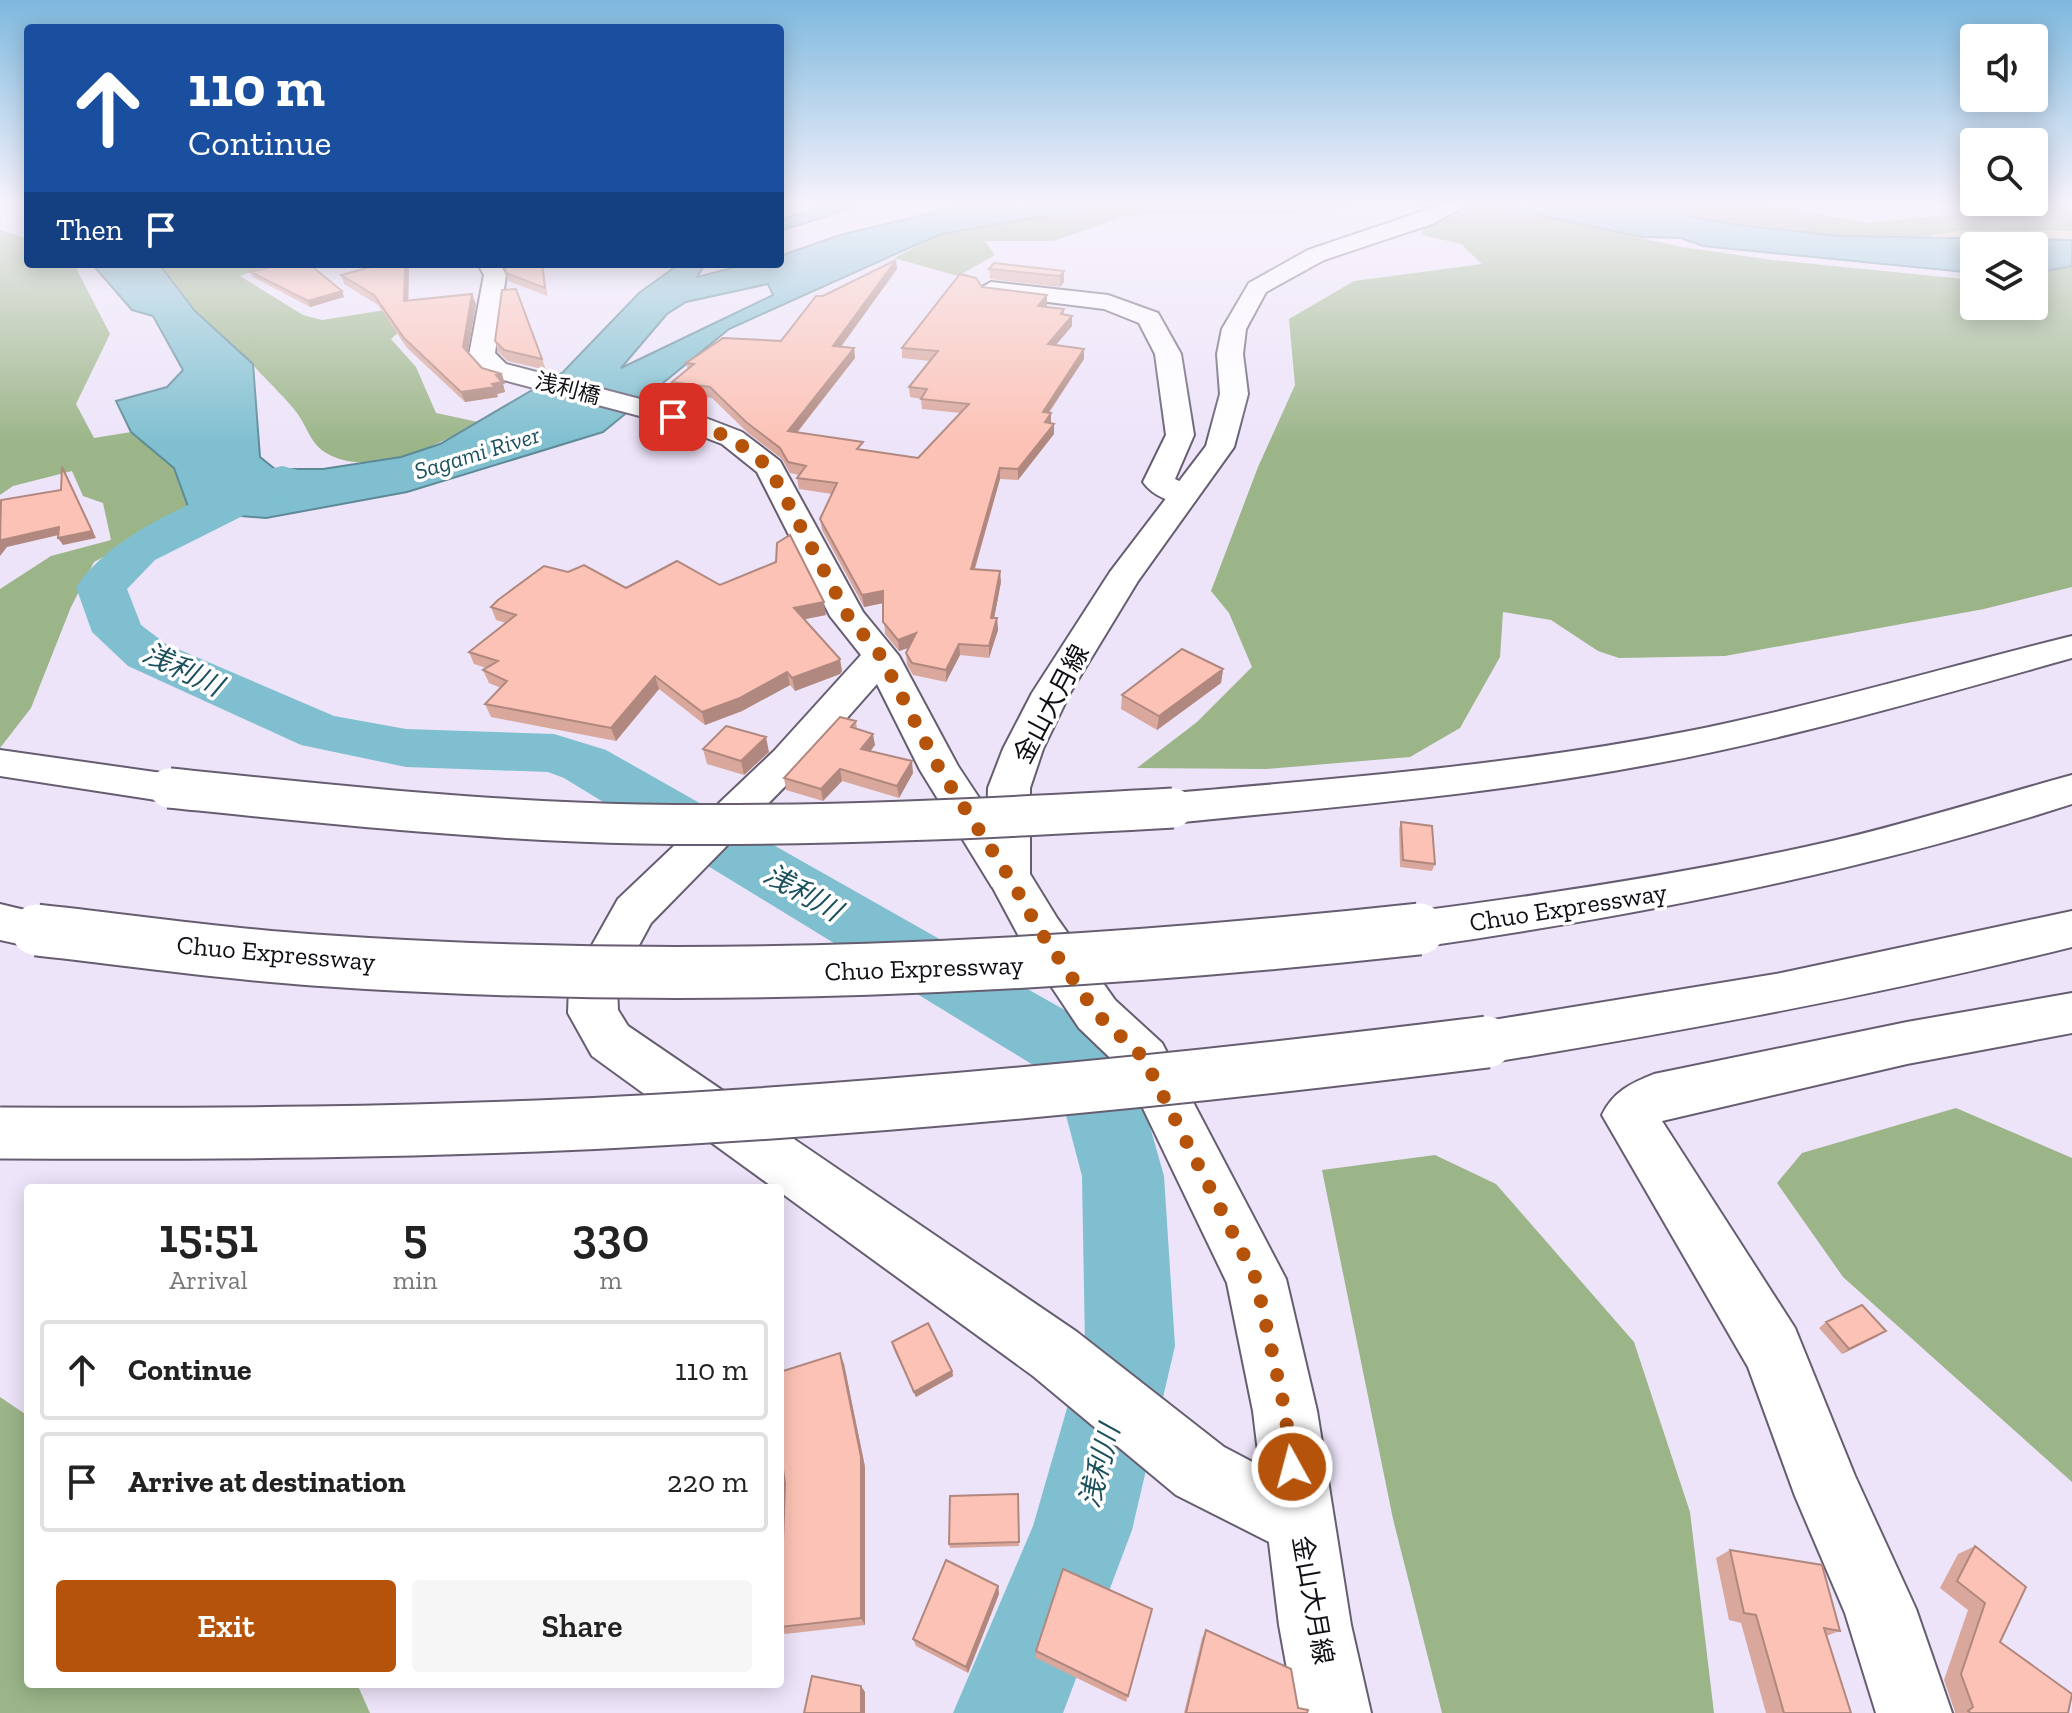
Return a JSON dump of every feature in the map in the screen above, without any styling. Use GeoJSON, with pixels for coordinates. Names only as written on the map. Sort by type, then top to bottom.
{"type":"FeatureCollection","features":[{"type":"Feature","properties":{"kind":"main road","name":"浅利橋"},"geometry":{"type":"LineString","coordinates":[[494,284],[482,355],[497,370],[673,417],[732,438],[769,467],[848,616],[881,656],[940,770],[1008,875]]}},
{"type":"Feature","properties":{"kind":"main road","name":"金山大月線"},"geometry":{"type":"LineString","coordinates":[[1264,284],[1257,288],[1234,329],[1230,354],[1234,394],[1220,447],[1122,579],[1051,693],[1023,749],[1009,788],[1008,875],[1040,931],[1097,1014],[1144,1058],[1256,1279],[1285,1411],[1299,1523],[1333,1713]]}},
{"type":"Feature","properties":{"kind":"main road"},"geometry":{"type":"LineString","coordinates":[[991,289],[1108,302],[1149,318],[1168,354],[1180,435],[1158,482],[1183,495]]}},
{"type":"Feature","properties":{"kind":"main road"},"geometry":{"type":"LineString","coordinates":[[0,763],[169,788],[401,811],[638,824],[902,823],[1173,808],[1424,784],[1682,745],[1885,699],[2072,647]]}},
{"type":"Feature","properties":{"kind":"main road"},"geometry":{"type":"LineString","coordinates":[[881,656],[788,760],[634,911],[593,986],[593,1013],[610,1041],[1055,1354],[1200,1471],[1299,1523]]}},
{"type":"Feature","properties":{"kind":"main road","name":"Chuo Expressway"},"geometry":{"type":"LineString","coordinates":[[19,926],[313,960],[586,971],[886,972],[1099,961],[1419,929],[1562,910],[1867,850],[2072,789]]}},
{"type":"Feature","properties":{"kind":"main road"},"geometry":{"type":"LineString","coordinates":[[0,1133],[233,1134],[618,1122],[1130,1085],[1487,1042],[1702,1008],[1929,965],[2072,929]]}},
{"type":"Feature","properties":{"kind":"main road"},"geometry":{"type":"LineString","coordinates":[[1914,1713],[1880,1609],[1829,1496],[1773,1350],[1629,1115],[1654,1097],[1907,1043],[2072,1013]]}},
{"type":"Feature","properties":{"kind":"green space"},"geometry":{"type":"Polygon","coordinates":[[[0,284],[84,284],[110,334],[76,404],[94,438],[131,432],[174,468],[190,512],[94,562],[71,607],[31,708],[0,748],[0,589],[51,556],[111,540],[103,503],[83,496],[72,471],[13,486],[0,495],[0,284]]]}},
{"type":"Feature","properties":{"kind":"green space"},"geometry":{"type":"Polygon","coordinates":[[[173,284],[253,284],[303,315],[322,320],[404,307],[413,319],[391,339],[416,367],[436,413],[478,422],[444,440],[402,456],[381,461],[341,459],[319,447],[291,405],[173,284]]]}},
{"type":"Feature","properties":{"kind":"green space"},"geometry":{"type":"Polygon","coordinates":[[[1349,284],[1960,284],[1960,320],[2048,320],[2048,284],[2072,284],[2072,587],[1984,609],[1725,656],[1619,658],[1598,651],[1551,620],[1503,612],[1500,657],[1460,728],[1410,757],[1266,769],[1137,768],[1197,722],[1252,667],[1229,613],[1211,591],[1258,467],[1295,385],[1289,319],[1349,284]]]}},
{"type":"Feature","properties":{"kind":"green space"},"geometry":{"type":"Polygon","coordinates":[[[1956,1108],[2072,1158],[2072,1482],[1843,1277],[1777,1183],[1802,1153],[1956,1108]]]}},
{"type":"Feature","properties":{"kind":"green space"},"geometry":{"type":"Polygon","coordinates":[[[1435,1155],[1496,1184],[1634,1342],[1690,1512],[1714,1713],[1442,1713],[1393,1519],[1322,1170],[1435,1155]]]}},
{"type":"Feature","properties":{"kind":"green space"},"geometry":{"type":"Polygon","coordinates":[[[0,1397],[24,1413],[24,1688],[359,1688],[370,1713],[0,1713],[0,1397]]]}},
{"type":"Feature","properties":{"kind":"water","name":"Sagami River"},"geometry":{"type":"Polygon","coordinates":[[[109,284],[174,284],[195,311],[253,364],[260,457],[275,469],[323,469],[401,457],[440,444],[563,372],[651,284],[829,284],[729,329],[603,432],[407,492],[266,518],[190,512],[174,468],[131,432],[116,401],[167,387],[183,370],[153,316],[132,310],[109,284]],[[768,284],[686,302],[667,314],[621,368],[773,295],[768,284]]]}},
{"type":"Feature","properties":{"kind":"building"},"geometry":{"type":"Polygon","coordinates":[[[274,284],[333,284],[342,291],[308,301],[274,284]]]}},
{"type":"Feature","properties":{"kind":"building"},"geometry":{"type":"Polygon","coordinates":[[[356,284],[404,284],[404,301],[472,294],[463,347],[482,368],[502,374],[496,375],[502,382],[492,384],[495,387],[461,392],[404,338],[374,295],[356,284]]]}},
{"type":"Feature","properties":{"kind":"building"},"geometry":{"type":"Polygon","coordinates":[[[847,284],[878,284],[833,346],[854,348],[788,431],[863,442],[857,449],[918,458],[969,404],[921,399],[927,389],[909,387],[938,351],[902,348],[952,284],[980,284],[982,287],[1047,295],[1038,306],[1064,309],[1061,314],[1072,316],[1048,344],[1084,349],[1043,412],[1051,413],[1045,422],[1054,424],[1018,469],[1000,468],[971,569],[1000,571],[991,618],[997,618],[989,646],[959,644],[946,670],[912,663],[906,653],[916,633],[898,640],[883,622],[883,591],[862,595],[820,519],[837,483],[797,478],[806,466],[788,462],[780,448],[746,422],[710,387],[672,382],[694,364],[686,363],[723,338],[781,341],[816,296],[823,296],[847,284]]]}},
{"type":"Feature","properties":{"kind":"building"},"geometry":{"type":"Polygon","coordinates":[[[516,289],[542,359],[504,350],[495,341],[502,290],[516,289]]]}},
{"type":"Feature","properties":{"kind":"building"},"geometry":{"type":"Polygon","coordinates":[[[62,467],[92,531],[58,538],[59,527],[0,542],[1,500],[61,490],[62,467]]]}},
{"type":"Feature","properties":{"kind":"building"},"geometry":{"type":"Polygon","coordinates":[[[790,535],[824,602],[794,608],[840,659],[838,661],[792,678],[787,672],[740,698],[702,712],[655,676],[611,728],[485,704],[507,681],[483,670],[498,661],[469,652],[516,615],[491,607],[544,566],[568,572],[584,565],[626,588],[677,561],[720,585],[776,562],[777,543],[790,535]]]}},
{"type":"Feature","properties":{"kind":"building"},"geometry":{"type":"Polygon","coordinates":[[[1182,649],[1223,669],[1159,716],[1122,695],[1182,649]]]}},
{"type":"Feature","properties":{"kind":"building"},"geometry":{"type":"Polygon","coordinates":[[[840,717],[856,721],[851,727],[873,734],[861,749],[912,761],[897,786],[840,769],[821,789],[784,778],[840,717]]]}},
{"type":"Feature","properties":{"kind":"building"},"geometry":{"type":"Polygon","coordinates":[[[726,726],[766,737],[741,761],[703,749],[726,726]]]}},
{"type":"Feature","properties":{"kind":"building"},"geometry":{"type":"Polygon","coordinates":[[[1401,822],[1432,826],[1435,864],[1403,860],[1401,822]]]}},
{"type":"Feature","properties":{"kind":"building"},"geometry":{"type":"Polygon","coordinates":[[[1862,1305],[1886,1331],[1849,1349],[1826,1322],[1862,1305]]]}},
{"type":"Feature","properties":{"kind":"building"},"geometry":{"type":"Polygon","coordinates":[[[928,1323],[952,1371],[914,1392],[892,1342],[928,1323]]]}},
{"type":"Feature","properties":{"kind":"building"},"geometry":{"type":"Polygon","coordinates":[[[840,1353],[861,1457],[861,1618],[784,1627],[784,1371],[840,1353]]]}},
{"type":"Feature","properties":{"kind":"building"},"geometry":{"type":"Polygon","coordinates":[[[1018,1494],[1019,1542],[949,1544],[950,1496],[1018,1494]]]}},
{"type":"Feature","properties":{"kind":"building"},"geometry":{"type":"Polygon","coordinates":[[[1975,1546],[2026,1587],[2000,1642],[2072,1694],[2068,1713],[1968,1711],[1973,1707],[1961,1674],[1985,1603],[1957,1581],[1975,1546]]]}},
{"type":"Feature","properties":{"kind":"building"},"geometry":{"type":"Polygon","coordinates":[[[1730,1550],[1822,1565],[1840,1631],[1824,1628],[1851,1713],[1784,1713],[1756,1615],[1744,1613],[1730,1550]]]}},
{"type":"Feature","properties":{"kind":"building"},"geometry":{"type":"Polygon","coordinates":[[[946,1560],[998,1586],[966,1667],[913,1639],[946,1560]]]}},
{"type":"Feature","properties":{"kind":"building"},"geometry":{"type":"Polygon","coordinates":[[[1063,1569],[1152,1609],[1128,1696],[1036,1651],[1063,1569]]]}},
{"type":"Feature","properties":{"kind":"building"},"geometry":{"type":"Polygon","coordinates":[[[1206,1630],[1291,1669],[1298,1708],[1308,1710],[1307,1713],[1186,1713],[1206,1630]]]}},
{"type":"Feature","properties":{"kind":"building"},"geometry":{"type":"Polygon","coordinates":[[[812,1676],[861,1686],[861,1713],[804,1713],[812,1676]]]}},
{"type":"Feature","properties":{"kind":"waterway","name":"浅利川"},"geometry":{"type":"LineString","coordinates":[[282,479],[138,550],[101,587],[118,632],[147,655],[321,732],[406,748],[554,753],[585,764],[1074,1052],[1087,1065],[1104,1102],[1123,1176],[1130,1346],[1082,1530],[1008,1713]]}},
{"type":"Feature","properties":{"kind":"route"},"geometry":{"type":"LineString","coordinates":[[673,417],[732,438],[769,467],[848,616],[881,656],[940,770],[1040,931],[1097,1014],[1144,1058],[1256,1279],[1285,1411],[1292,1467]]}}]}
